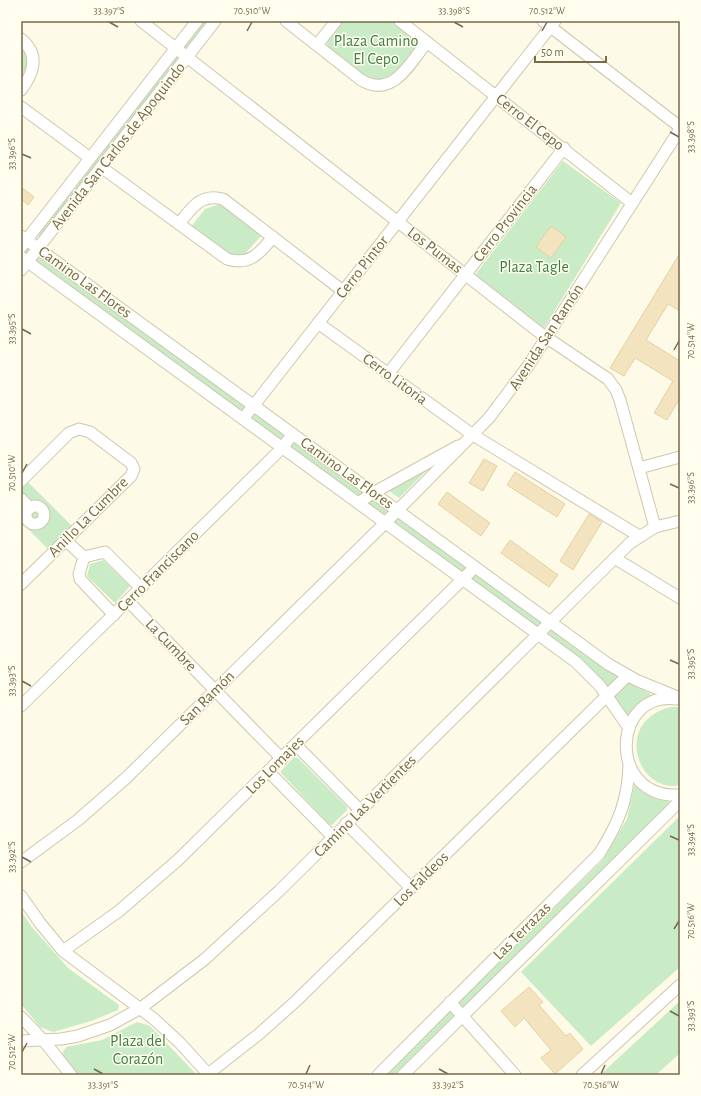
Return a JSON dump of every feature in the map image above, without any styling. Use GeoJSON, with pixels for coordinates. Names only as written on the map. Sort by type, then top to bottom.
{"type":"FeatureCollection","features":[{"type":"Feature","properties":{"kind":"street","name":"Los Pumas"},"geometry":{"type":"LineString","coordinates":[[141,21],[545,337],[602,374],[613,385],[620,400],[655,527]]}},
{"type":"Feature","properties":{"kind":"street","name":"Avenida San Carlos de Apoquindo"},"geometry":{"type":"LineString","coordinates":[[23,241],[197,21]]}},
{"type":"Feature","properties":{"kind":"street","name":"Avenida San Carlos de Apoquindo"},"geometry":{"type":"LineString","coordinates":[[23,263],[38,248],[215,21]]}},
{"type":"Feature","properties":{"kind":"street"},"geometry":{"type":"LineString","coordinates":[[286,21],[361,80],[378,86],[388,84],[397,79],[427,42]]}},
{"type":"Feature","properties":{"kind":"street"},"geometry":{"type":"LineString","coordinates":[[317,45],[336,21]]}},
{"type":"Feature","properties":{"kind":"street","name":"Cerro El Cepo"},"geometry":{"type":"LineString","coordinates":[[400,21],[564,148],[632,203]]}},
{"type":"Feature","properties":{"kind":"street"},"geometry":{"type":"LineString","coordinates":[[549,23],[680,128]]}},
{"type":"Feature","properties":{"kind":"street","name":"Cerro Pintor"},"geometry":{"type":"LineString","coordinates":[[243,419],[496,95],[549,23]]}},
{"type":"Feature","properties":{"kind":"street"},"geometry":{"type":"LineString","coordinates":[[21,39],[30,49],[34,64],[31,75],[21,90]]}},
{"type":"Feature","properties":{"kind":"street"},"geometry":{"type":"LineString","coordinates":[[21,107],[90,158]]}},
{"type":"Feature","properties":{"kind":"street","name":"Avenida San Ramón"},"geometry":{"type":"LineString","coordinates":[[385,523],[470,438],[508,395],[680,128]]}},
{"type":"Feature","properties":{"kind":"street","name":"Cerro Provincia"},"geometry":{"type":"LineString","coordinates":[[388,374],[564,148]]}},
{"type":"Feature","properties":{"kind":"street"},"geometry":{"type":"LineString","coordinates":[[101,167],[222,256],[234,261],[245,261],[255,257],[273,237]]}},
{"type":"Feature","properties":{"kind":"street"},"geometry":{"type":"LineString","coordinates":[[179,224],[196,204],[207,198],[218,198],[232,204],[343,291]]}},
{"type":"Feature","properties":{"kind":"street","name":"Camino Las Flores"},"geometry":{"type":"LineString","coordinates":[[23,241],[38,248],[608,664],[627,676],[680,699]]}},
{"type":"Feature","properties":{"kind":"street","name":"Camino Las Flores"},"geometry":{"type":"LineString","coordinates":[[23,263],[243,419],[464,579],[584,669],[607,695],[629,728]]}},
{"type":"Feature","properties":{"kind":"street","name":"Cerro Litoria"},"geometry":{"type":"LineString","coordinates":[[318,323],[388,374],[470,438],[639,536]]}},
{"type":"Feature","properties":{"kind":"street","name":"Anillo La Cumbre"},"geometry":{"type":"LineString","coordinates":[[21,481],[69,433],[79,429],[90,432],[132,465],[134,472],[21,584]]}},
{"type":"Feature","properties":{"kind":"street","name":"Cerro Franciscano"},"geometry":{"type":"LineString","coordinates":[[21,706],[282,448],[293,434]]}},
{"type":"Feature","properties":{"kind":"street"},"geometry":{"type":"LineString","coordinates":[[358,503],[470,438]]}},
{"type":"Feature","properties":{"kind":"street"},"geometry":{"type":"LineString","coordinates":[[639,468],[680,457]]}},
{"type":"Feature","properties":{"kind":"street"},"geometry":{"type":"LineString","coordinates":[[21,499],[30,508]]}},
{"type":"Feature","properties":{"kind":"street","name":"Camino Las Vertientes"},"geometry":{"type":"LineString","coordinates":[[21,1041],[44,1041],[78,1036],[94,1031],[141,1008],[178,981],[225,942],[538,634],[549,621],[639,536],[655,527],[680,521]]}},
{"type":"Feature","properties":{"kind":"street","name":"San Ramón"},"geometry":{"type":"LineString","coordinates":[[21,862],[56,838],[105,797],[385,523]]}},
{"type":"Feature","properties":{"kind":"street"},"geometry":{"type":"LineString","coordinates":[[65,540],[84,557]]}},
{"type":"Feature","properties":{"kind":"street"},"geometry":{"type":"LineString","coordinates":[[84,557],[105,552],[141,588]]}},
{"type":"Feature","properties":{"kind":"street"},"geometry":{"type":"LineString","coordinates":[[84,557],[79,574],[80,579],[114,615]]}},
{"type":"Feature","properties":{"kind":"street"},"geometry":{"type":"LineString","coordinates":[[616,559],[680,598]]}},
{"type":"Feature","properties":{"kind":"street","name":"Los Lomajes"},"geometry":{"type":"LineString","coordinates":[[63,951],[119,911],[158,878],[269,772],[475,567]]}},
{"type":"Feature","properties":{"kind":"street","name":"La Cumbre"},"geometry":{"type":"LineString","coordinates":[[128,601],[282,758]]}},
{"type":"Feature","properties":{"kind":"street","name":"Los Faldeos"},"geometry":{"type":"LineString","coordinates":[[208,1074],[259,1034],[296,1001],[627,676]]}},
{"type":"Feature","properties":{"kind":"street"},"geometry":{"type":"LineString","coordinates":[[680,699],[663,699],[646,706],[633,720],[629,728],[626,750],[629,765],[638,780],[650,789],[664,795],[680,795]]}},
{"type":"Feature","properties":{"kind":"street"},"geometry":{"type":"LineString","coordinates":[[296,745],[360,810]]}},
{"type":"Feature","properties":{"kind":"street","name":"Las Terrazas"},"geometry":{"type":"LineString","coordinates":[[378,1075],[599,854],[609,838],[626,799],[629,765]]}},
{"type":"Feature","properties":{"kind":"street"},"geometry":{"type":"LineString","coordinates":[[269,772],[333,837]]}},
{"type":"Feature","properties":{"kind":"street","name":"Las Terrazas"},"geometry":{"type":"LineString","coordinates":[[403,1075],[565,913],[680,801]]}},
{"type":"Feature","properties":{"kind":"street"},"geometry":{"type":"LineString","coordinates":[[346,824],[411,888]]}},
{"type":"Feature","properties":{"kind":"street"},"geometry":{"type":"LineString","coordinates":[[21,896],[40,923],[63,951],[141,1008],[180,1043],[208,1074]]}},
{"type":"Feature","properties":{"kind":"street"},"geometry":{"type":"LineString","coordinates":[[553,900],[565,913]]}},
{"type":"Feature","properties":{"kind":"street"},"geometry":{"type":"LineString","coordinates":[[582,1075],[680,985]]}},
{"type":"Feature","properties":{"kind":"street"},"geometry":{"type":"LineString","coordinates":[[450,1002],[515,1075]]}},
{"type":"Feature","properties":{"kind":"street"},"geometry":{"type":"LineString","coordinates":[[21,1017],[44,1041],[72,1075]]}},
{"type":"Feature","properties":{"kind":"green space"},"geometry":{"type":"Polygon","coordinates":[[[203,21],[209,21],[188,49],[185,49],[184,46],[203,21]]]}},
{"type":"Feature","properties":{"kind":"green space","name":"Plaza Camino El Cepo"},"geometry":{"type":"Polygon","coordinates":[[[343,21],[392,21],[417,40],[415,49],[390,79],[377,82],[363,77],[327,45],[328,39],[343,21]]]}},
{"type":"Feature","properties":{"kind":"green space"},"geometry":{"type":"Polygon","coordinates":[[[21,47],[30,53],[31,66],[21,82],[21,47]]]}},
{"type":"Feature","properties":{"kind":"green space"},"geometry":{"type":"Polygon","coordinates":[[[176,56],[180,57],[180,59],[41,237],[37,234],[176,56]]]}},
{"type":"Feature","properties":{"kind":"green space","name":"Plaza Tagle"},"geometry":{"type":"Polygon","coordinates":[[[563,161],[621,203],[544,328],[475,275],[563,161]]]}},
{"type":"Feature","properties":{"kind":"green space"},"geometry":{"type":"Polygon","coordinates":[[[220,204],[263,234],[242,257],[224,254],[190,228],[205,209],[220,204]]]}},
{"type":"Feature","properties":{"kind":"green space"},"geometry":{"type":"Polygon","coordinates":[[[21,242],[389,508],[583,654],[629,683],[651,694],[650,699],[630,720],[626,720],[610,692],[588,666],[38,263],[21,250],[21,242]]]}},
{"type":"Feature","properties":{"kind":"green space"},"geometry":{"type":"Polygon","coordinates":[[[431,466],[399,498],[388,490],[431,466]]]}},
{"type":"Feature","properties":{"kind":"green space"},"geometry":{"type":"Polygon","coordinates":[[[26,480],[72,526],[49,550],[21,522],[21,484],[26,480]]]}},
{"type":"Feature","properties":{"kind":"green space"},"geometry":{"type":"Polygon","coordinates":[[[103,560],[130,586],[115,603],[87,576],[90,564],[103,560]]]}},
{"type":"Feature","properties":{"kind":"green space"},"geometry":{"type":"Polygon","coordinates":[[[671,707],[680,707],[680,785],[665,785],[653,779],[643,769],[638,755],[637,741],[641,727],[652,715],[671,707]]]}},
{"type":"Feature","properties":{"kind":"green space"},"geometry":{"type":"Polygon","coordinates":[[[294,757],[298,758],[347,807],[347,810],[332,825],[329,824],[281,773],[281,771],[294,757]]]}},
{"type":"Feature","properties":{"kind":"green space"},"geometry":{"type":"Polygon","coordinates":[[[635,783],[650,794],[669,800],[669,804],[394,1075],[386,1075],[603,860],[627,819],[635,783]]]}},
{"type":"Feature","properties":{"kind":"green space"},"geometry":{"type":"Polygon","coordinates":[[[680,816],[680,967],[591,1046],[521,972],[680,816]]]}},
{"type":"Feature","properties":{"kind":"green space"},"geometry":{"type":"Polygon","coordinates":[[[21,911],[31,926],[68,968],[119,1005],[118,1010],[91,1021],[53,1032],[40,1027],[21,1004],[21,911]]]}},
{"type":"Feature","properties":{"kind":"green space"},"geometry":{"type":"Polygon","coordinates":[[[680,1001],[680,1053],[656,1075],[600,1075],[680,1001]]]}},
{"type":"Feature","properties":{"kind":"green space","name":"Plaza del Corazón"},"geometry":{"type":"Polygon","coordinates":[[[137,1022],[150,1026],[197,1075],[77,1075],[62,1054],[66,1047],[102,1040],[137,1022]]]}},
{"type":"Feature","properties":{"kind":"building"},"geometry":{"type":"Polygon","coordinates":[[[21,187],[34,197],[28,205],[21,199],[21,187]]]}},
{"type":"Feature","properties":{"kind":"building"},"geometry":{"type":"Polygon","coordinates":[[[551,226],[566,237],[551,258],[536,247],[551,226]]]}},
{"type":"Feature","properties":{"kind":"building"},"geometry":{"type":"Polygon","coordinates":[[[680,253],[680,311],[668,304],[646,340],[680,361],[680,398],[667,420],[654,413],[673,381],[635,358],[624,376],[610,368],[680,253]]]}},
{"type":"Feature","properties":{"kind":"building"},"geometry":{"type":"Polygon","coordinates":[[[484,459],[497,466],[483,491],[469,483],[484,459]]]}},
{"type":"Feature","properties":{"kind":"building"},"geometry":{"type":"Polygon","coordinates":[[[515,472],[565,504],[557,517],[507,485],[515,472]]]}},
{"type":"Feature","properties":{"kind":"building"},"geometry":{"type":"Polygon","coordinates":[[[447,492],[490,523],[481,536],[438,504],[447,492]]]}},
{"type":"Feature","properties":{"kind":"building"},"geometry":{"type":"Polygon","coordinates":[[[589,514],[602,522],[573,570],[560,561],[589,514]]]}},
{"type":"Feature","properties":{"kind":"building"},"geometry":{"type":"Polygon","coordinates":[[[510,540],[558,575],[549,587],[501,553],[510,540]]]}},
{"type":"Feature","properties":{"kind":"building"},"geometry":{"type":"Polygon","coordinates":[[[529,987],[543,1002],[539,1005],[566,1036],[570,1033],[583,1049],[555,1074],[541,1058],[551,1050],[524,1018],[515,1027],[501,1011],[529,987]]]}}]}
